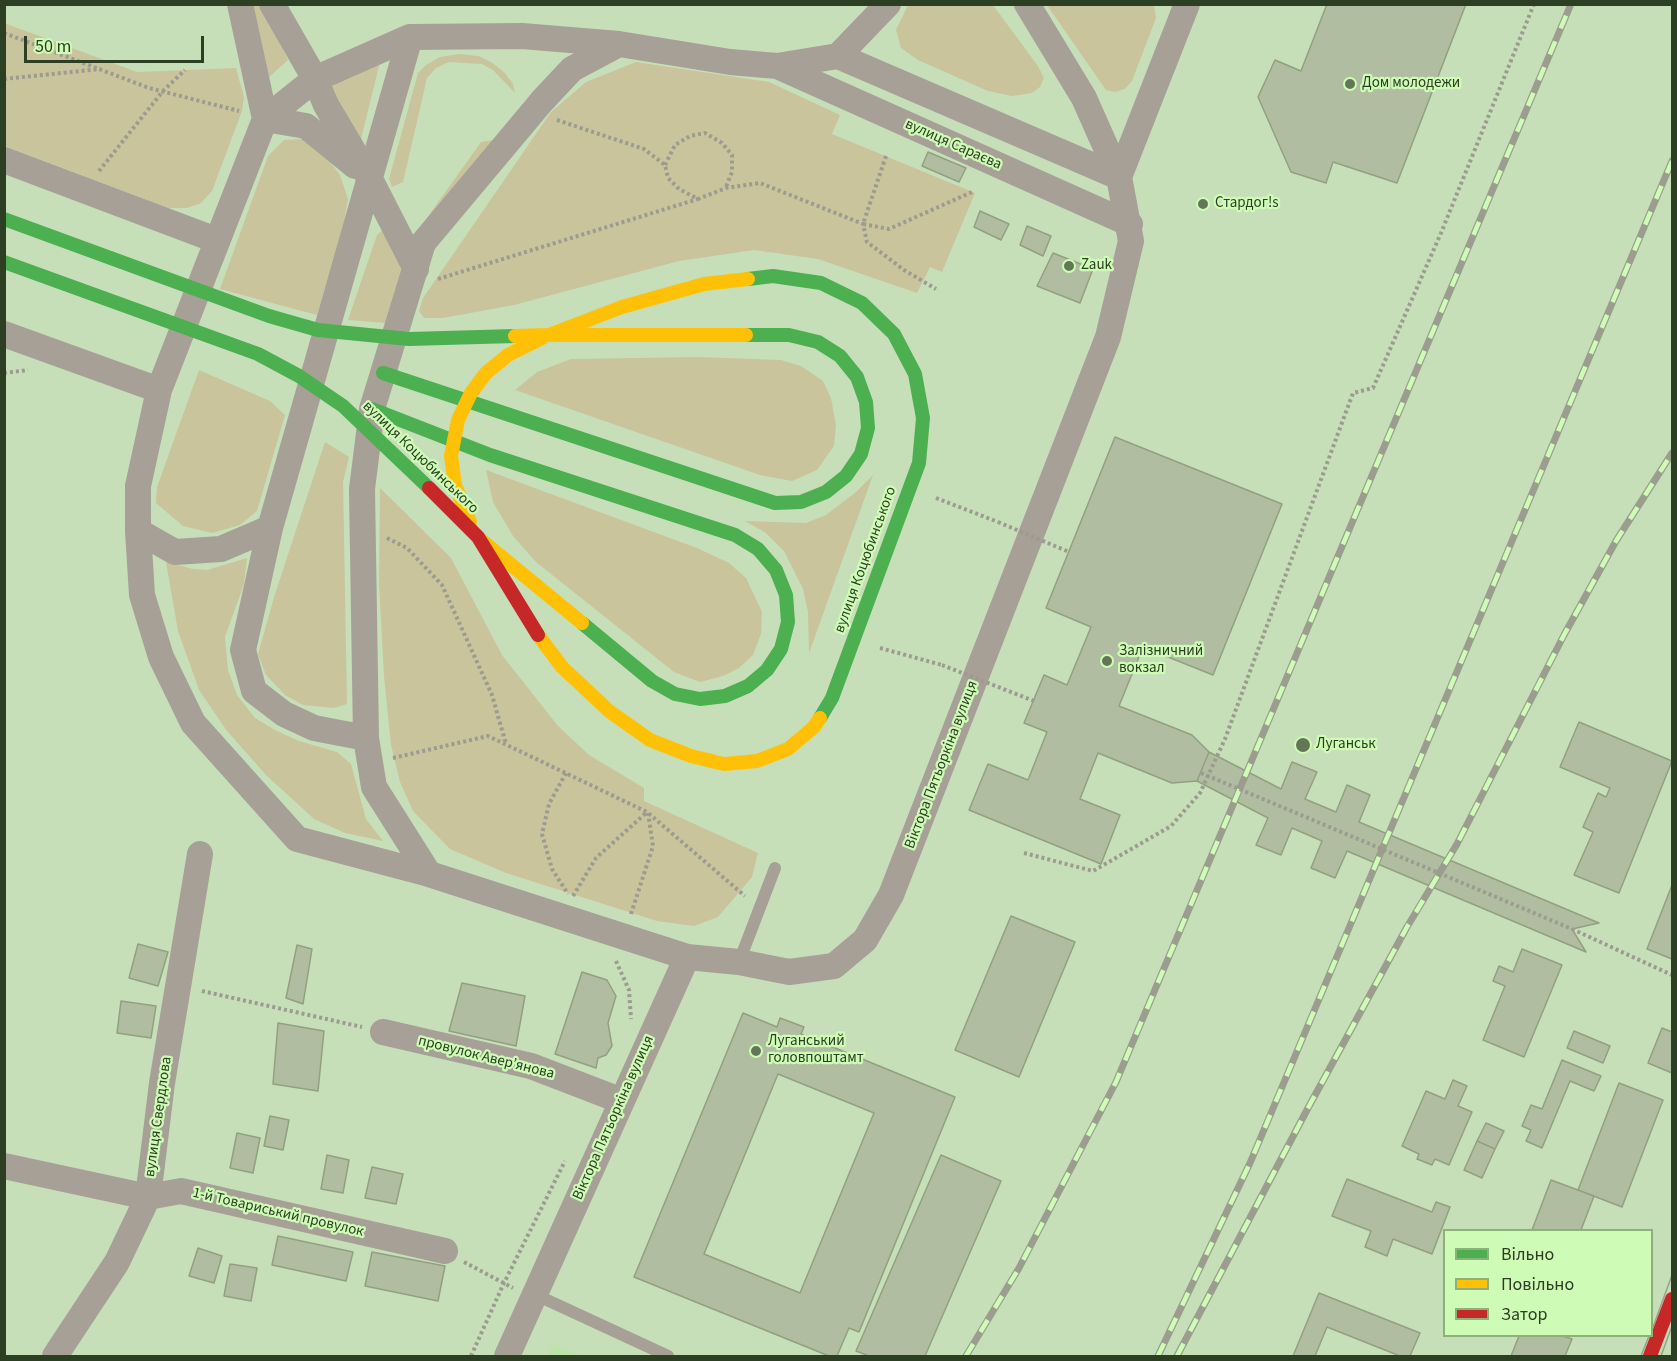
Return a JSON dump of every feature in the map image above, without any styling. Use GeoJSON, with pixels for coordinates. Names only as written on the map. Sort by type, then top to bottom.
{"type":"FeatureCollection","features":[{"type":"Feature","properties":{"kind":"street"},"geometry":{"type":"LineString","coordinates":[[240,4],[266,118]]}},
{"type":"Feature","properties":{"kind":"street"},"geometry":{"type":"LineString","coordinates":[[272,4],[315,80],[326,105],[426,274]]}},
{"type":"Feature","properties":{"kind":"street"},"geometry":{"type":"LineString","coordinates":[[838,56],[888,4]]}},
{"type":"Feature","properties":{"kind":"street","name":"Віктора Пятьоркіна вулиця"},"geometry":{"type":"LineString","coordinates":[[507,1356],[687,957],[738,962],[789,972],[834,966],[865,940],[891,895],[1108,337],[1131,241],[1130,224],[1119,177],[1084,98],[1027,4]]}},
{"type":"Feature","properties":{"kind":"street"},"geometry":{"type":"LineString","coordinates":[[687,957],[429,874],[297,839],[193,723],[161,657],[142,595],[138,486],[159,390],[216,240],[266,118],[315,80],[410,36],[522,36],[619,44],[730,62],[777,66],[838,56],[1119,177],[1187,4]]}},
{"type":"Feature","properties":{"kind":"street"},"geometry":{"type":"LineString","coordinates":[[369,750],[284,714],[254,691],[243,650],[270,528],[410,36]]}},
{"type":"Feature","properties":{"kind":"street"},"geometry":{"type":"LineString","coordinates":[[429,874],[374,787],[369,750],[362,489],[372,409],[382,373],[426,274],[423,243],[542,101],[572,69],[619,44]]}},
{"type":"Feature","properties":{"kind":"street","name":"вулиця Сараєва"},"geometry":{"type":"LineString","coordinates":[[777,66],[1130,224]]}},
{"type":"Feature","properties":{"kind":"street"},"geometry":{"type":"LineString","coordinates":[[266,118],[306,126],[370,179]]}},
{"type":"Feature","properties":{"kind":"street"},"geometry":{"type":"LineString","coordinates":[[4,160],[216,240]]}},
{"type":"Feature","properties":{"kind":"street","name":"вулиця Коцюбинського"},"geometry":{"type":"LineString","coordinates":[[4,219],[269,316],[318,330],[410,339],[549,335],[621,307],[704,284],[773,276],[821,283],[862,303],[894,334],[915,374],[923,418],[919,464],[832,698],[814,727],[788,748],[757,761],[724,764],[691,756],[650,740],[609,711],[562,667],[539,636],[478,537],[388,446],[343,406],[299,376],[258,354],[4,262]]}},
{"type":"Feature","properties":{"kind":"street"},"geometry":{"type":"LineString","coordinates":[[4,334],[159,390]]}},
{"type":"Feature","properties":{"kind":"street"},"geometry":{"type":"LineString","coordinates":[[372,409],[490,455],[735,535],[758,549],[776,570],[786,595],[788,622],[781,649],[761,675],[748,686],[725,696],[700,699],[675,694],[652,681],[478,537],[455,485],[451,456],[458,420],[471,393],[486,373],[508,355],[549,335],[789,335],[818,342],[840,356],[857,377],[866,402],[868,428],[861,454],[851,468],[826,492],[801,502],[775,503],[749,496],[382,373]]}},
{"type":"Feature","properties":{"kind":"street"},"geometry":{"type":"LineString","coordinates":[[138,531],[175,552],[221,549],[270,528]]}},
{"type":"Feature","properties":{"kind":"street","name":"вулиця Свердлова"},"geometry":{"type":"LineString","coordinates":[[55,1356],[117,1262],[148,1197],[162,1083],[200,854]]}},
{"type":"Feature","properties":{"kind":"street","name":"провулок Авер’янова"},"geometry":{"type":"LineString","coordinates":[[383,1032],[531,1066],[622,1101]]}},
{"type":"Feature","properties":{"kind":"street","name":"1-й Товариський провулок"},"geometry":{"type":"LineString","coordinates":[[4,1166],[148,1197],[181,1191],[445,1251]]}},
{"type":"Feature","properties":{"kind":"street"},"geometry":{"type":"LineString","coordinates":[[1650,1356],[1672,1299]]}},
{"type":"Feature","properties":{"kind":"lane"},"geometry":{"type":"LineString","coordinates":[[738,962],[775,868]]}},
{"type":"Feature","properties":{"kind":"lane"},"geometry":{"type":"LineString","coordinates":[[534,1294],[668,1356]]}},
{"type":"Feature","properties":{"kind":"path"},"geometry":{"type":"LineString","coordinates":[[1024,852],[1094,871],[1171,826],[1200,793],[1225,740],[1353,393],[1373,388],[1441,233],[1534,4]]}},
{"type":"Feature","properties":{"kind":"path"},"geometry":{"type":"LineString","coordinates":[[4,33],[163,91],[266,118]]}},
{"type":"Feature","properties":{"kind":"path"},"geometry":{"type":"LineString","coordinates":[[4,79],[101,69]]}},
{"type":"Feature","properties":{"kind":"path"},"geometry":{"type":"LineString","coordinates":[[84,190],[163,91],[185,70]]}},
{"type":"Feature","properties":{"kind":"path"},"geometry":{"type":"LineString","coordinates":[[548,117],[644,149],[665,165],[668,178],[679,189],[698,199]]}},
{"type":"Feature","properties":{"kind":"path"},"geometry":{"type":"LineString","coordinates":[[665,165],[675,146],[690,136],[705,133],[722,143],[732,155],[732,172],[726,188]]}},
{"type":"Feature","properties":{"kind":"path"},"geometry":{"type":"LineString","coordinates":[[886,156],[863,224],[867,242],[904,270],[936,289]]}},
{"type":"Feature","properties":{"kind":"path"},"geometry":{"type":"LineString","coordinates":[[426,274],[698,199],[726,188],[760,183],[863,224],[889,229],[972,192]]}},
{"type":"Feature","properties":{"kind":"path"},"geometry":{"type":"LineString","coordinates":[[910,488],[1069,552]]}},
{"type":"Feature","properties":{"kind":"path"},"geometry":{"type":"LineString","coordinates":[[362,536],[389,538],[407,548],[442,585],[492,695],[506,744]]}},
{"type":"Feature","properties":{"kind":"path"},"geometry":{"type":"LineString","coordinates":[[853,640],[942,665],[1034,701]]}},
{"type":"Feature","properties":{"kind":"path"},"geometry":{"type":"LineString","coordinates":[[369,750],[488,736],[648,812],[759,909]]}},
{"type":"Feature","properties":{"kind":"path"},"geometry":{"type":"LineString","coordinates":[[566,773],[549,804],[542,834],[552,868],[571,899],[581,902]]}},
{"type":"Feature","properties":{"kind":"path"},"geometry":{"type":"LineString","coordinates":[[1201,773],[1572,929],[1672,975]]}},
{"type":"Feature","properties":{"kind":"path"},"geometry":{"type":"LineString","coordinates":[[571,899],[596,858],[648,812]]}},
{"type":"Feature","properties":{"kind":"path"},"geometry":{"type":"LineString","coordinates":[[622,912],[633,914],[652,846],[648,812]]}},
{"type":"Feature","properties":{"kind":"path"},"geometry":{"type":"LineString","coordinates":[[609,958],[618,962],[629,990],[631,1023]]}},
{"type":"Feature","properties":{"kind":"path"},"geometry":{"type":"LineString","coordinates":[[178,986],[383,1032]]}},
{"type":"Feature","properties":{"kind":"path"},"geometry":{"type":"LineString","coordinates":[[471,1356],[503,1285],[569,1153]]}},
{"type":"Feature","properties":{"kind":"path"},"geometry":{"type":"LineString","coordinates":[[445,1251],[503,1285],[534,1294]]}},
{"type":"Feature","properties":{"kind":"shaded area"},"geometry":{"type":"Polygon","coordinates":[[[249,5],[261,5],[288,60],[267,79],[249,5]]]}},
{"type":"Feature","properties":{"kind":"shaded area"},"geometry":{"type":"Polygon","coordinates":[[[908,5],[993,5],[1038,66],[1044,78],[1040,87],[1032,93],[1012,96],[988,91],[918,60],[901,48],[896,30],[908,5]]]}},
{"type":"Feature","properties":{"kind":"shaded area"},"geometry":{"type":"Polygon","coordinates":[[[1047,5],[1154,5],[1156,18],[1132,81],[1125,89],[1115,92],[1106,90],[1047,5]]]}},
{"type":"Feature","properties":{"kind":"shaded area"},"geometry":{"type":"Polygon","coordinates":[[[4,23],[137,72],[236,68],[244,97],[242,111],[212,191],[201,203],[187,208],[168,208],[5,146],[4,23]]]}},
{"type":"Feature","properties":{"kind":"shaded area"},"geometry":{"type":"Polygon","coordinates":[[[459,54],[479,56],[491,62],[504,72],[513,84],[515,93],[493,70],[482,64],[449,62],[436,68],[427,78],[403,182],[392,187],[389,179],[418,73],[440,57],[459,54]]]}},
{"type":"Feature","properties":{"kind":"shaded area"},"geometry":{"type":"Polygon","coordinates":[[[381,58],[359,147],[328,85],[381,58]]]}},
{"type":"Feature","properties":{"kind":"shaded area"},"geometry":{"type":"Polygon","coordinates":[[[636,62],[769,82],[840,115],[832,134],[975,193],[942,272],[930,267],[917,293],[818,259],[754,250],[679,261],[514,305],[443,318],[424,318],[419,311],[423,298],[551,112],[586,82],[636,62]]]}},
{"type":"Feature","properties":{"kind":"shaded area"},"geometry":{"type":"Polygon","coordinates":[[[303,139],[321,150],[340,175],[348,199],[343,228],[317,315],[220,289],[268,156],[284,140],[303,139]]]}},
{"type":"Feature","properties":{"kind":"shaded area"},"geometry":{"type":"Polygon","coordinates":[[[493,140],[429,226],[424,222],[481,142],[493,140]]]}},
{"type":"Feature","properties":{"kind":"shaded area"},"geometry":{"type":"Polygon","coordinates":[[[383,230],[404,266],[386,323],[348,320],[377,235],[383,230]]]}},
{"type":"Feature","properties":{"kind":"shaded area"},"geometry":{"type":"Polygon","coordinates":[[[698,357],[781,360],[801,366],[823,381],[831,398],[836,425],[834,446],[817,470],[792,481],[760,475],[515,390],[537,372],[571,359],[698,357]]]}},
{"type":"Feature","properties":{"kind":"shaded area"},"geometry":{"type":"Polygon","coordinates":[[[199,370],[270,401],[285,415],[257,511],[240,525],[212,533],[183,526],[156,503],[157,487],[199,370]]]}},
{"type":"Feature","properties":{"kind":"shaded area"},"geometry":{"type":"Polygon","coordinates":[[[325,442],[349,457],[343,482],[347,704],[334,708],[303,705],[285,695],[266,675],[258,654],[275,594],[325,442]]]}},
{"type":"Feature","properties":{"kind":"shaded area"},"geometry":{"type":"Polygon","coordinates":[[[486,470],[697,548],[729,563],[746,578],[762,612],[761,634],[753,655],[739,668],[723,676],[700,682],[674,672],[536,562],[513,536],[493,502],[486,470]]]}},
{"type":"Feature","properties":{"kind":"shaded area"},"geometry":{"type":"Polygon","coordinates":[[[873,475],[809,653],[808,612],[803,589],[784,551],[766,533],[745,521],[806,523],[826,515],[856,492],[873,475]]]}},
{"type":"Feature","properties":{"kind":"shaded area"},"geometry":{"type":"Polygon","coordinates":[[[380,488],[451,558],[502,655],[558,726],[589,755],[644,788],[644,801],[758,853],[752,877],[718,917],[694,926],[657,921],[506,873],[450,849],[413,811],[400,782],[391,745],[384,676],[379,584],[380,488]]]}},
{"type":"Feature","properties":{"kind":"shaded area"},"geometry":{"type":"Polygon","coordinates":[[[247,558],[244,584],[225,637],[228,670],[237,695],[255,718],[299,741],[337,752],[351,764],[366,819],[383,841],[345,833],[314,819],[266,775],[227,731],[199,690],[178,631],[166,562],[207,570],[247,558]]]}},
{"type":"Feature","properties":{"kind":"shaded area"},"geometry":{"type":"Polygon","coordinates":[[[553,1344],[584,1356],[548,1356],[553,1344]]]}},
{"type":"Feature","properties":{"kind":"building","name":"Дом молодежи"},"geometry":{"type":"Polygon","coordinates":[[[1327,4],[1466,4],[1397,183],[1333,162],[1326,183],[1291,172],[1258,97],[1275,60],[1301,71],[1327,4]]]}},
{"type":"Feature","properties":{"kind":"building"},"geometry":{"type":"Polygon","coordinates":[[[928,152],[966,168],[959,182],[922,166],[928,152]]]}},
{"type":"Feature","properties":{"kind":"building"},"geometry":{"type":"Polygon","coordinates":[[[980,211],[1009,224],[1001,240],[974,227],[980,211]]]}},
{"type":"Feature","properties":{"kind":"building"},"geometry":{"type":"Polygon","coordinates":[[[1027,226],[1051,236],[1043,256],[1020,245],[1027,226]]]}},
{"type":"Feature","properties":{"kind":"building"},"geometry":{"type":"Polygon","coordinates":[[[1053,253],[1093,269],[1080,303],[1037,286],[1053,253]]]}},
{"type":"Feature","properties":{"kind":"building","name":"Залізничний вокзал"},"geometry":{"type":"Polygon","coordinates":[[[1115,437],[1282,504],[1213,675],[1143,647],[1119,706],[1192,735],[1209,752],[1197,781],[1172,783],[1098,753],[1080,799],[1120,815],[1101,864],[969,810],[988,764],[1028,780],[1047,732],[1024,723],[1044,675],[1067,685],[1091,627],[1046,608],[1115,437]]]}},
{"type":"Feature","properties":{"kind":"building"},"geometry":{"type":"Polygon","coordinates":[[[1579,722],[1672,761],[1619,893],[1574,875],[1593,832],[1583,827],[1598,793],[1606,797],[1610,788],[1560,767],[1579,722]]]}},
{"type":"Feature","properties":{"kind":"building"},"geometry":{"type":"Polygon","coordinates":[[[1209,752],[1281,789],[1292,762],[1317,772],[1305,799],[1336,812],[1347,785],[1370,795],[1359,822],[1599,923],[1572,929],[1586,952],[1347,851],[1335,878],[1311,868],[1322,841],[1292,828],[1281,855],[1256,845],[1268,818],[1197,781],[1209,752]]]}},
{"type":"Feature","properties":{"kind":"building"},"geometry":{"type":"Polygon","coordinates":[[[1672,885],[1672,959],[1647,949],[1672,885]]]}},
{"type":"Feature","properties":{"kind":"building"},"geometry":{"type":"Polygon","coordinates":[[[1011,916],[1075,942],[1019,1077],[955,1050],[1011,916]]]}},
{"type":"Feature","properties":{"kind":"building"},"geometry":{"type":"Polygon","coordinates":[[[138,944],[168,952],[158,986],[129,978],[138,944]]]}},
{"type":"Feature","properties":{"kind":"building"},"geometry":{"type":"Polygon","coordinates":[[[297,945],[312,949],[303,1004],[286,998],[297,945]]]}},
{"type":"Feature","properties":{"kind":"building"},"geometry":{"type":"Polygon","coordinates":[[[1522,949],[1562,965],[1524,1057],[1483,1040],[1505,986],[1493,981],[1499,966],[1513,972],[1522,949]]]}},
{"type":"Feature","properties":{"kind":"building"},"geometry":{"type":"Polygon","coordinates":[[[582,972],[607,980],[616,996],[608,1023],[612,1046],[606,1055],[598,1058],[596,1068],[555,1054],[582,972]]]}},
{"type":"Feature","properties":{"kind":"building"},"geometry":{"type":"Polygon","coordinates":[[[462,983],[525,996],[516,1046],[449,1031],[462,983]]]}},
{"type":"Feature","properties":{"kind":"building"},"geometry":{"type":"Polygon","coordinates":[[[121,1001],[156,1006],[151,1038],[117,1033],[121,1001]]]}},
{"type":"Feature","properties":{"kind":"building"},"geometry":{"type":"Polygon","coordinates":[[[743,1013],[777,1027],[780,1018],[804,1027],[801,1034],[955,1097],[859,1332],[849,1328],[837,1356],[829,1356],[634,1277],[743,1013]],[[778,1074],[704,1254],[800,1293],[874,1113],[778,1074]]]}},
{"type":"Feature","properties":{"kind":"building"},"geometry":{"type":"Polygon","coordinates":[[[278,1023],[324,1031],[318,1091],[273,1084],[278,1023]]]}},
{"type":"Feature","properties":{"kind":"building"},"geometry":{"type":"Polygon","coordinates":[[[1662,1028],[1672,1032],[1672,1073],[1648,1063],[1662,1028]]]}},
{"type":"Feature","properties":{"kind":"building"},"geometry":{"type":"Polygon","coordinates":[[[1574,1031],[1610,1046],[1603,1063],[1567,1048],[1574,1031]]]}},
{"type":"Feature","properties":{"kind":"building"},"geometry":{"type":"Polygon","coordinates":[[[1562,1060],[1601,1076],[1594,1091],[1570,1081],[1542,1148],[1526,1141],[1531,1130],[1522,1126],[1531,1105],[1542,1109],[1562,1060]]]}},
{"type":"Feature","properties":{"kind":"building"},"geometry":{"type":"Polygon","coordinates":[[[1453,1080],[1467,1086],[1458,1106],[1472,1112],[1449,1165],[1435,1159],[1432,1165],[1417,1159],[1419,1154],[1402,1146],[1426,1091],[1445,1099],[1453,1080]]]}},
{"type":"Feature","properties":{"kind":"building"},"geometry":{"type":"Polygon","coordinates":[[[1619,1083],[1663,1100],[1622,1207],[1578,1190],[1619,1083]]]}},
{"type":"Feature","properties":{"kind":"building"},"geometry":{"type":"Polygon","coordinates":[[[270,1116],[289,1120],[283,1150],[264,1146],[270,1116]]]}},
{"type":"Feature","properties":{"kind":"building"},"geometry":{"type":"Polygon","coordinates":[[[1486,1123],[1504,1131],[1495,1149],[1477,1141],[1486,1123]]]}},
{"type":"Feature","properties":{"kind":"building"},"geometry":{"type":"Polygon","coordinates":[[[237,1133],[260,1138],[253,1173],[230,1168],[237,1133]]]}},
{"type":"Feature","properties":{"kind":"building"},"geometry":{"type":"Polygon","coordinates":[[[1477,1141],[1495,1149],[1482,1178],[1464,1170],[1477,1141]]]}},
{"type":"Feature","properties":{"kind":"building"},"geometry":{"type":"Polygon","coordinates":[[[327,1155],[349,1160],[343,1193],[321,1189],[327,1155]]]}},
{"type":"Feature","properties":{"kind":"building"},"geometry":{"type":"Polygon","coordinates":[[[941,1155],[1001,1181],[925,1356],[869,1356],[856,1351],[941,1155]]]}},
{"type":"Feature","properties":{"kind":"building"},"geometry":{"type":"Polygon","coordinates":[[[372,1167],[403,1174],[396,1204],[365,1198],[372,1167]]]}},
{"type":"Feature","properties":{"kind":"building"},"geometry":{"type":"Polygon","coordinates":[[[1347,1179],[1432,1212],[1436,1202],[1450,1207],[1432,1254],[1393,1239],[1387,1256],[1365,1247],[1371,1231],[1332,1216],[1347,1179]]]}},
{"type":"Feature","properties":{"kind":"building"},"geometry":{"type":"Polygon","coordinates":[[[1551,1180],[1594,1196],[1581,1229],[1532,1229],[1551,1180]]]}},
{"type":"Feature","properties":{"kind":"building"},"geometry":{"type":"Polygon","coordinates":[[[278,1236],[353,1252],[346,1281],[272,1265],[278,1236]]]}},
{"type":"Feature","properties":{"kind":"building"},"geometry":{"type":"Polygon","coordinates":[[[198,1248],[222,1256],[214,1283],[189,1276],[198,1248]]]}},
{"type":"Feature","properties":{"kind":"building"},"geometry":{"type":"Polygon","coordinates":[[[372,1252],[445,1266],[438,1301],[365,1286],[372,1252]]]}},
{"type":"Feature","properties":{"kind":"building"},"geometry":{"type":"Polygon","coordinates":[[[230,1264],[257,1268],[251,1301],[224,1296],[230,1264]]]}},
{"type":"Feature","properties":{"kind":"building"},"geometry":{"type":"Polygon","coordinates":[[[1319,1293],[1420,1333],[1410,1356],[1400,1356],[1327,1327],[1315,1356],[1293,1356],[1319,1293]]]}},
{"type":"Feature","properties":{"kind":"building"},"geometry":{"type":"Polygon","coordinates":[[[1519,1337],[1572,1339],[1565,1356],[1511,1356],[1519,1337]]]}},
{"type":"Feature","properties":{"kind":"tram line"},"geometry":{"type":"LineString","coordinates":[[1653,1327],[1672,1275]]}},
{"type":"Feature","properties":{"kind":"tram line"},"geometry":{"type":"LineString","coordinates":[[1661,1356],[1672,1326]]}},
{"type":"Feature","properties":{"kind":"tram line"},"geometry":{"type":"LineString","coordinates":[[1641,1356],[1649,1337]]}},
{"type":"Feature","properties":{"kind":"railway"},"geometry":{"type":"LineString","coordinates":[[966,1356],[1019,1268],[1116,1082],[1571,4]]}},
{"type":"Feature","properties":{"kind":"railway"},"geometry":{"type":"LineString","coordinates":[[1158,1356],[1250,1163],[1672,161]]}},
{"type":"Feature","properties":{"kind":"railway"},"geometry":{"type":"LineString","coordinates":[[1177,1356],[1308,1108],[1407,927],[1457,844],[1564,635],[1616,541],[1672,453]]}},
{"type":"Feature","properties":{"kind":"traffic: fast"},"geometry":{"type":"LineString","coordinates":[[4,219],[269,316],[318,330],[409,339],[515,336]]}},
{"type":"Feature","properties":{"kind":"traffic: fast"},"geometry":{"type":"LineString","coordinates":[[4,262],[258,354],[299,376],[343,406],[429,488]]}},
{"type":"Feature","properties":{"kind":"traffic: fast"},"geometry":{"type":"LineString","coordinates":[[748,279],[773,276],[821,283],[862,303],[894,334],[915,374],[923,418],[919,463],[832,698],[820,718]]}},
{"type":"Feature","properties":{"kind":"traffic: fast"},"geometry":{"type":"LineString","coordinates":[[383,373],[775,503],[801,502],[826,492],[846,476],[861,454],[868,428],[866,402],[857,377],[840,356],[818,342],[789,335],[746,335]]}},
{"type":"Feature","properties":{"kind":"traffic: fast"},"geometry":{"type":"LineString","coordinates":[[372,409],[490,455],[735,535],[758,549],[776,570],[786,595],[788,622],[781,649],[767,670],[748,686],[725,696],[700,699],[675,694],[652,681],[582,623]]}},
{"type":"Feature","properties":{"kind":"traffic: slow"},"geometry":{"type":"LineString","coordinates":[[515,336],[549,335],[622,307],[704,284],[748,279]]}},
{"type":"Feature","properties":{"kind":"traffic: slow"},"geometry":{"type":"LineString","coordinates":[[551,335],[746,335]]}},
{"type":"Feature","properties":{"kind":"traffic: slow"},"geometry":{"type":"LineString","coordinates":[[470,522],[455,485],[451,456],[458,420],[471,393],[486,373],[508,355],[542,338]]}},
{"type":"Feature","properties":{"kind":"traffic: slow"},"geometry":{"type":"LineString","coordinates":[[481,540],[582,623]]}},
{"type":"Feature","properties":{"kind":"traffic: slow"},"geometry":{"type":"LineString","coordinates":[[538,635],[562,667],[609,711],[650,740],[691,756],[724,764],[757,761],[788,749],[814,727],[820,718]]}},
{"type":"Feature","properties":{"kind":"traffic: jam"},"geometry":{"type":"LineString","coordinates":[[429,488],[478,537],[538,635]]}},
{"type":"Feature","properties":{"kind":"traffic: jam"},"geometry":{"type":"LineString","coordinates":[[1650,1356],[1672,1299]]}},
{"type":"Feature","properties":{"kind":"place","name":"Дом молодежи"},"geometry":{"type":"Point","coordinates":[1350,84]}},
{"type":"Feature","properties":{"kind":"place","name":"Стардог!s"},"geometry":{"type":"Point","coordinates":[1203,204]}},
{"type":"Feature","properties":{"kind":"place","name":"Zauk"},"geometry":{"type":"Point","coordinates":[1069,266]}},
{"type":"Feature","properties":{"kind":"place","name":"Залізничний вокзал"},"geometry":{"type":"Point","coordinates":[1107,661]}},
{"type":"Feature","properties":{"kind":"place","name":"Луганськ"},"geometry":{"type":"Point","coordinates":[1303,745]}},
{"type":"Feature","properties":{"kind":"place","name":"Луганський головпоштамт"},"geometry":{"type":"Point","coordinates":[756,1051]}}]}
